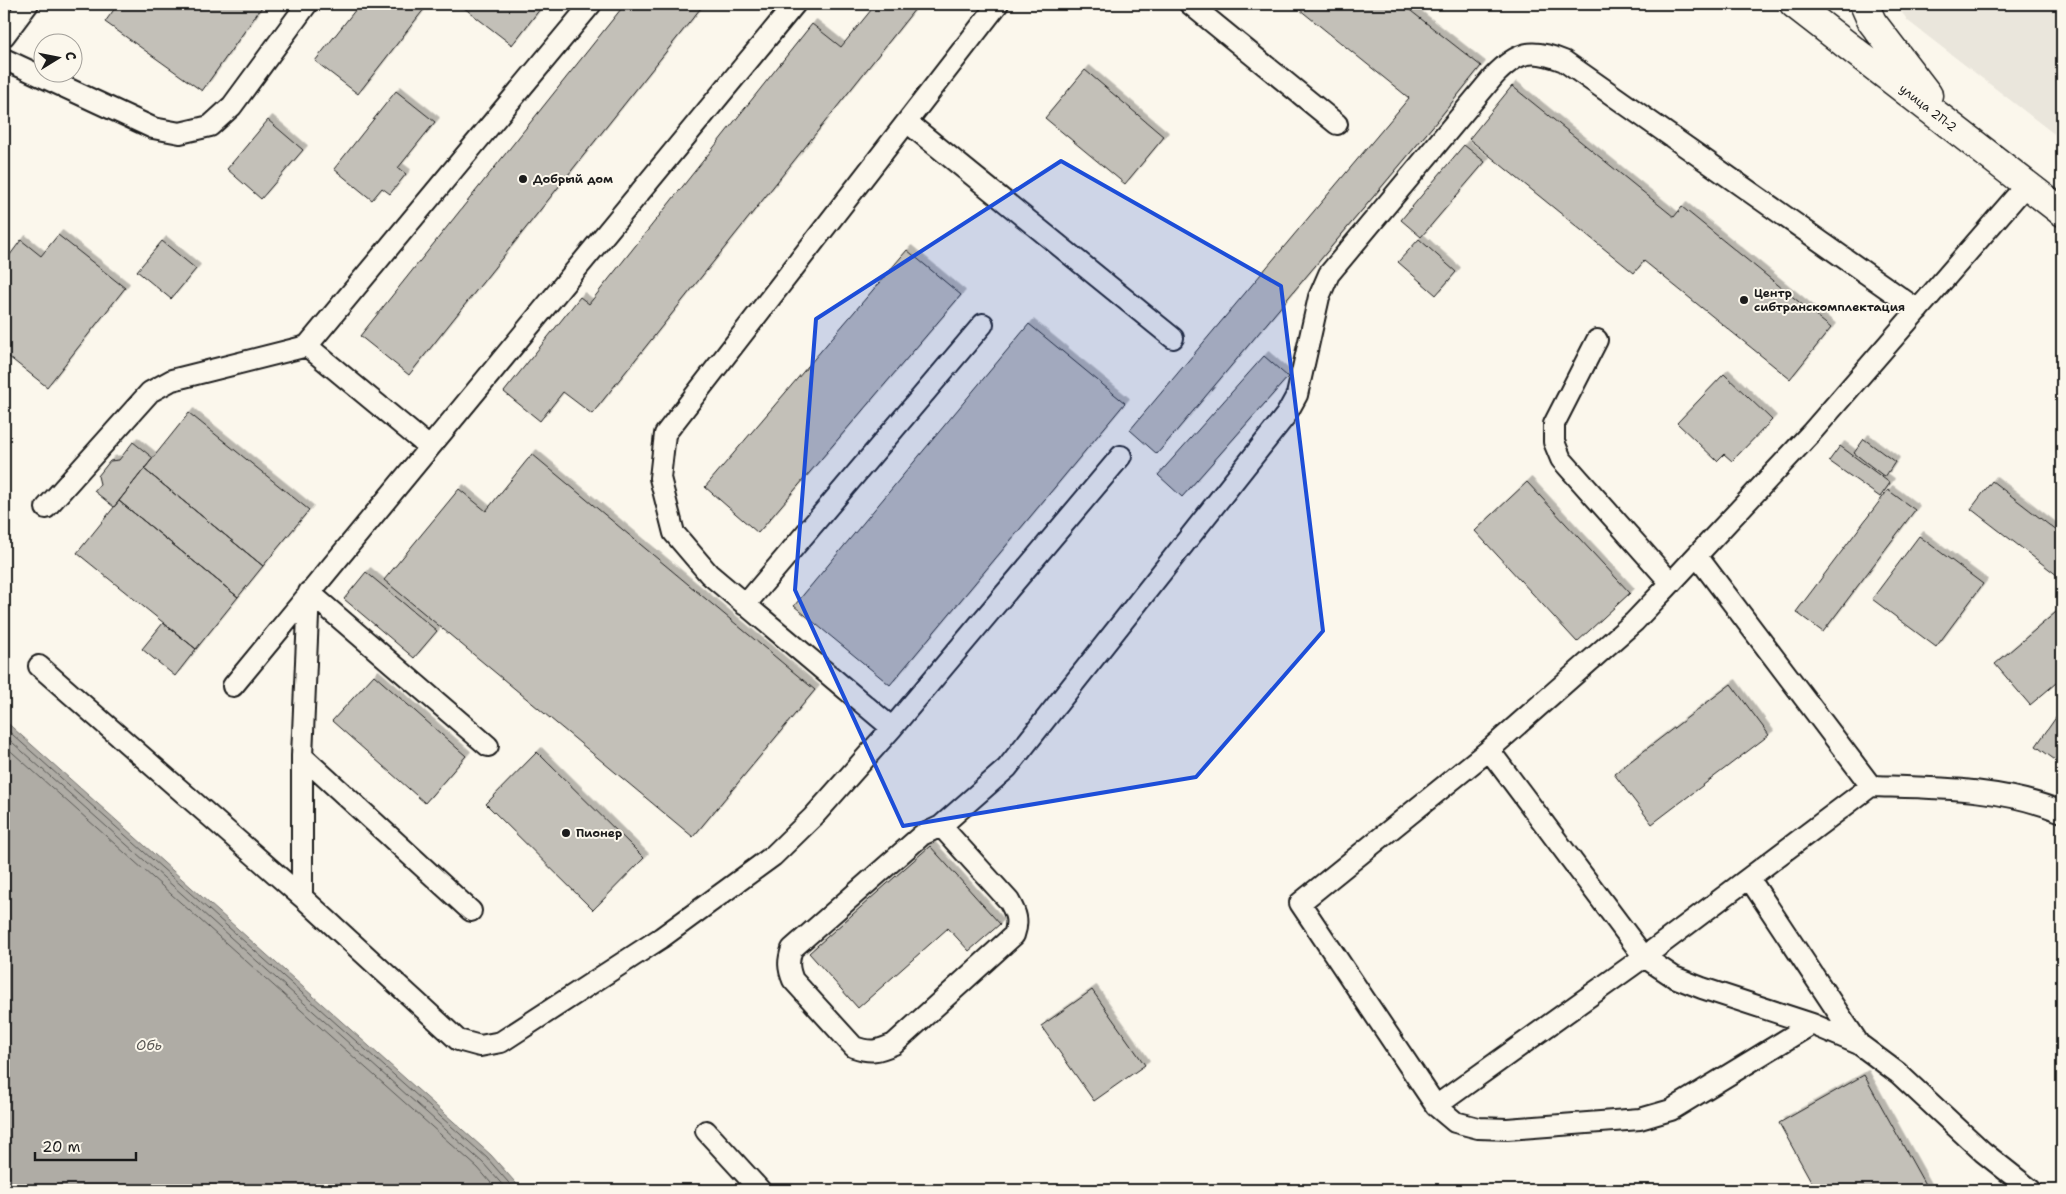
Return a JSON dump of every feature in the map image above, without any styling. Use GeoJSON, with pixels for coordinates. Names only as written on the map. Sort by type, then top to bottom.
{"type":"FeatureCollection","features":[{"type":"Feature","properties":{"kind":"main road","name":"улица 2П-2"},"geometry":{"type":"LineString","coordinates":[[1794,4],[2062,212]]}},
{"type":"Feature","properties":{"kind":"main road"},"geometry":{"type":"LineString","coordinates":[[1864,4],[1872,22],[1952,126]]}},
{"type":"Feature","properties":{"kind":"lane"},"geometry":{"type":"LineString","coordinates":[[4,36],[28,4]]}},
{"type":"Feature","properties":{"kind":"lane"},"geometry":{"type":"LineString","coordinates":[[4,58],[153,128],[180,133],[210,126],[232,106],[308,4]]}},
{"type":"Feature","properties":{"kind":"lane"},"geometry":{"type":"LineString","coordinates":[[46,508],[150,392],[172,380],[307,346],[592,4]]}},
{"type":"Feature","properties":{"kind":"lane"},"geometry":{"type":"LineString","coordinates":[[892,728],[709,574],[674,533],[660,478],[664,434],[998,4]]}},
{"type":"Feature","properties":{"kind":"lane"},"geometry":{"type":"LineString","coordinates":[[1190,4],[1338,124]]}},
{"type":"Feature","properties":{"kind":"lane"},"geometry":{"type":"LineString","coordinates":[[233,686],[792,5]]}},
{"type":"Feature","properties":{"kind":"lane"},"geometry":{"type":"LineString","coordinates":[[941,826],[1009,901],[1018,923],[1014,935],[894,1044],[879,1051],[854,1047],[793,980],[789,970],[788,959],[792,949],[922,835],[941,826],[1007,768],[1174,554],[1286,415],[1297,395],[1318,297],[1329,274],[1508,61],[1522,54],[1538,52],[1564,61],[1918,310]]}},
{"type":"Feature","properties":{"kind":"lane"},"geometry":{"type":"LineString","coordinates":[[907,122],[1173,338]]}},
{"type":"Feature","properties":{"kind":"lane"},"geometry":{"type":"LineString","coordinates":[[1812,1024],[1671,1110],[1640,1119],[1507,1130],[1478,1128],[1455,1122],[1436,1106],[1300,903],[1490,750],[1634,622],[1811,433],[2026,185]]}},
{"type":"Feature","properties":{"kind":"lane"},"geometry":{"type":"LineString","coordinates":[[745,605],[982,324]]}},
{"type":"Feature","properties":{"kind":"lane"},"geometry":{"type":"LineString","coordinates":[[1597,340],[1554,424],[1554,442],[1561,459],[1671,583]]}},
{"type":"Feature","properties":{"kind":"lane"},"geometry":{"type":"LineString","coordinates":[[307,346],[429,447]]}},
{"type":"Feature","properties":{"kind":"lane"},"geometry":{"type":"LineString","coordinates":[[39,666],[302,897],[458,1040],[480,1046],[500,1042],[661,938],[773,856],[813,817],[892,728],[1121,456]]}},
{"type":"Feature","properties":{"kind":"lane"},"geometry":{"type":"LineString","coordinates":[[1697,556],[1871,786]]}},
{"type":"Feature","properties":{"kind":"lane"},"geometry":{"type":"LineString","coordinates":[[310,592],[488,746]]}},
{"type":"Feature","properties":{"kind":"lane"},"geometry":{"type":"LineString","coordinates":[[302,897],[302,756],[310,592]]}},
{"type":"Feature","properties":{"kind":"lane"},"geometry":{"type":"LineString","coordinates":[[1490,750],[1644,957],[1674,977],[1812,1024],[1859,1044],[1898,1073],[1984,1152],[2030,1190]]}},
{"type":"Feature","properties":{"kind":"lane"},"geometry":{"type":"LineString","coordinates":[[302,756],[471,911]]}},
{"type":"Feature","properties":{"kind":"lane"},"geometry":{"type":"LineString","coordinates":[[1436,1106],[1644,957],[1871,786],[1968,790],[2002,795],[2062,812]]}},
{"type":"Feature","properties":{"kind":"lane"},"geometry":{"type":"LineString","coordinates":[[1749,878],[1859,1044]]}},
{"type":"Feature","properties":{"kind":"lane"},"geometry":{"type":"LineString","coordinates":[[706,1131],[760,1190]]}},
{"type":"Feature","properties":{"kind":"highlighted area"},"geometry":{"type":"Polygon","coordinates":[[[1061,161],[1281,286],[1323,631],[1196,777],[903,826],[795,590],[816,319],[1061,161]]]}},
{"type":"Feature","properties":{"kind":"shaded area"},"geometry":{"type":"Polygon","coordinates":[[[1896,4],[2062,4],[2062,140],[1908,21],[1896,4]]]}},
{"type":"Feature","properties":{"kind":"water","name":"Обь"},"geometry":{"type":"Polygon","coordinates":[[[4,720],[491,1155],[522,1190],[4,1190],[4,720]]]}},
{"type":"Feature","properties":{"kind":"building"},"geometry":{"type":"Polygon","coordinates":[[[118,4],[264,4],[202,91],[105,22],[118,4]]]}},
{"type":"Feature","properties":{"kind":"building"},"geometry":{"type":"Polygon","coordinates":[[[360,4],[428,4],[358,94],[315,61],[360,4]]]}},
{"type":"Feature","properties":{"kind":"building"},"geometry":{"type":"Polygon","coordinates":[[[459,4],[544,4],[512,45],[459,4]]]}},
{"type":"Feature","properties":{"kind":"building"},"geometry":{"type":"Polygon","coordinates":[[[625,4],[704,4],[409,375],[360,336],[625,4]]]}},
{"type":"Feature","properties":{"kind":"building"},"geometry":{"type":"Polygon","coordinates":[[[876,4],[919,4],[592,414],[563,392],[540,421],[504,392],[580,297],[589,304],[812,24],[841,47],[876,4]]]}},
{"type":"Feature","properties":{"kind":"building"},"geometry":{"type":"Polygon","coordinates":[[[1295,4],[1402,4],[1481,66],[1157,454],[1130,430],[1409,98],[1295,4]]]}},
{"type":"Feature","properties":{"kind":"building"},"geometry":{"type":"Polygon","coordinates":[[[1085,70],[1164,137],[1125,184],[1045,118],[1085,70]]]}},
{"type":"Feature","properties":{"kind":"building"},"geometry":{"type":"Polygon","coordinates":[[[1512,86],[1674,217],[1682,207],[1831,328],[1790,379],[1644,261],[1634,273],[1469,139],[1512,86]]]}},
{"type":"Feature","properties":{"kind":"building"},"geometry":{"type":"Polygon","coordinates":[[[396,91],[435,122],[398,168],[406,174],[390,194],[382,188],[372,200],[334,169],[396,91]]]}},
{"type":"Feature","properties":{"kind":"building"},"geometry":{"type":"Polygon","coordinates":[[[268,120],[303,150],[261,199],[227,169],[268,120]]]}},
{"type":"Feature","properties":{"kind":"building"},"geometry":{"type":"Polygon","coordinates":[[[1464,145],[1485,162],[1421,237],[1401,220],[1464,145]]]}},
{"type":"Feature","properties":{"kind":"building"},"geometry":{"type":"Polygon","coordinates":[[[58,235],[125,288],[47,387],[4,353],[4,263],[21,240],[41,256],[58,235]]]}},
{"type":"Feature","properties":{"kind":"building"},"geometry":{"type":"Polygon","coordinates":[[[1419,239],[1456,272],[1436,295],[1398,262],[1419,239]]]}},
{"type":"Feature","properties":{"kind":"building"},"geometry":{"type":"Polygon","coordinates":[[[162,241],[196,269],[171,299],[137,271],[162,241]]]}},
{"type":"Feature","properties":{"kind":"building"},"geometry":{"type":"Polygon","coordinates":[[[907,250],[961,295],[758,533],[705,487],[907,250]]]}},
{"type":"Feature","properties":{"kind":"building"},"geometry":{"type":"Polygon","coordinates":[[[1029,324],[1125,403],[890,685],[794,606],[1029,324]]]}},
{"type":"Feature","properties":{"kind":"building"},"geometry":{"type":"Polygon","coordinates":[[[1264,356],[1288,377],[1182,497],[1158,475],[1264,356]]]}},
{"type":"Feature","properties":{"kind":"building"},"geometry":{"type":"Polygon","coordinates":[[[1724,374],[1772,420],[1732,461],[1724,454],[1717,461],[1677,423],[1724,374]]]}},
{"type":"Feature","properties":{"kind":"building"},"geometry":{"type":"Polygon","coordinates":[[[189,413],[309,510],[263,566],[144,469],[189,413]]]}},
{"type":"Feature","properties":{"kind":"building"},"geometry":{"type":"Polygon","coordinates":[[[1864,439],[1895,462],[1885,477],[1854,453],[1864,439]]]}},
{"type":"Feature","properties":{"kind":"building"},"geometry":{"type":"Polygon","coordinates":[[[133,442],[153,458],[114,507],[94,491],[100,484],[98,476],[110,461],[119,460],[133,442]]]}},
{"type":"Feature","properties":{"kind":"building"},"geometry":{"type":"Polygon","coordinates":[[[1840,446],[1890,483],[1880,497],[1829,461],[1840,446]]]}},
{"type":"Feature","properties":{"kind":"building"},"geometry":{"type":"Polygon","coordinates":[[[532,454],[815,690],[693,837],[384,580],[459,489],[486,511],[532,454]]]}},
{"type":"Feature","properties":{"kind":"building"},"geometry":{"type":"Polygon","coordinates":[[[144,469],[263,566],[238,597],[119,501],[144,469]]]}},
{"type":"Feature","properties":{"kind":"building"},"geometry":{"type":"Polygon","coordinates":[[[1992,481],[2062,535],[2062,579],[1971,509],[1992,481]]]}},
{"type":"Feature","properties":{"kind":"building"},"geometry":{"type":"Polygon","coordinates":[[[1527,482],[1630,593],[1577,642],[1475,531],[1527,482]]]}},
{"type":"Feature","properties":{"kind":"building"},"geometry":{"type":"Polygon","coordinates":[[[1888,490],[1915,510],[1823,632],[1796,612],[1888,490]]]}},
{"type":"Feature","properties":{"kind":"building"},"geometry":{"type":"Polygon","coordinates":[[[119,501],[238,597],[196,649],[77,553],[119,501]]]}},
{"type":"Feature","properties":{"kind":"building"},"geometry":{"type":"Polygon","coordinates":[[[1919,536],[1983,584],[1936,647],[1872,599],[1919,536]]]}},
{"type":"Feature","properties":{"kind":"building"},"geometry":{"type":"Polygon","coordinates":[[[366,572],[437,631],[414,658],[344,599],[366,572]]]}},
{"type":"Feature","properties":{"kind":"building"},"geometry":{"type":"Polygon","coordinates":[[[2062,607],[2062,678],[2030,705],[1995,664],[2062,607]]]}},
{"type":"Feature","properties":{"kind":"building"},"geometry":{"type":"Polygon","coordinates":[[[163,623],[196,649],[175,676],[142,649],[163,623]]]}},
{"type":"Feature","properties":{"kind":"building"},"geometry":{"type":"Polygon","coordinates":[[[374,675],[466,756],[425,803],[332,721],[374,675]]]}},
{"type":"Feature","properties":{"kind":"building"},"geometry":{"type":"Polygon","coordinates":[[[1731,684],[1769,735],[1652,824],[1614,774],[1731,684]]]}},
{"type":"Feature","properties":{"kind":"building"},"geometry":{"type":"Polygon","coordinates":[[[2062,709],[2062,765],[2036,746],[2062,709]]]}},
{"type":"Feature","properties":{"kind":"building"},"geometry":{"type":"Polygon","coordinates":[[[537,752],[644,858],[593,910],[486,804],[537,752]]]}},
{"type":"Feature","properties":{"kind":"building"},"geometry":{"type":"Polygon","coordinates":[[[930,846],[1000,924],[969,951],[948,928],[858,1008],[809,953],[930,846]]]}},
{"type":"Feature","properties":{"kind":"building"},"geometry":{"type":"Polygon","coordinates":[[[1092,990],[1145,1065],[1094,1101],[1041,1026],[1092,990]]]}},
{"type":"Feature","properties":{"kind":"building"},"geometry":{"type":"Polygon","coordinates":[[[1864,1075],[1928,1190],[1816,1190],[1779,1123],[1864,1075]]]}},
{"type":"Feature","properties":{"kind":"place","name":"Добрый дом"},"geometry":{"type":"Point","coordinates":[523,179]}},
{"type":"Feature","properties":{"kind":"place","name":"Центр сибтранскомплектация"},"geometry":{"type":"Point","coordinates":[1744,300]}},
{"type":"Feature","properties":{"kind":"place","name":"Пионер"},"geometry":{"type":"Point","coordinates":[566,833]}}]}
